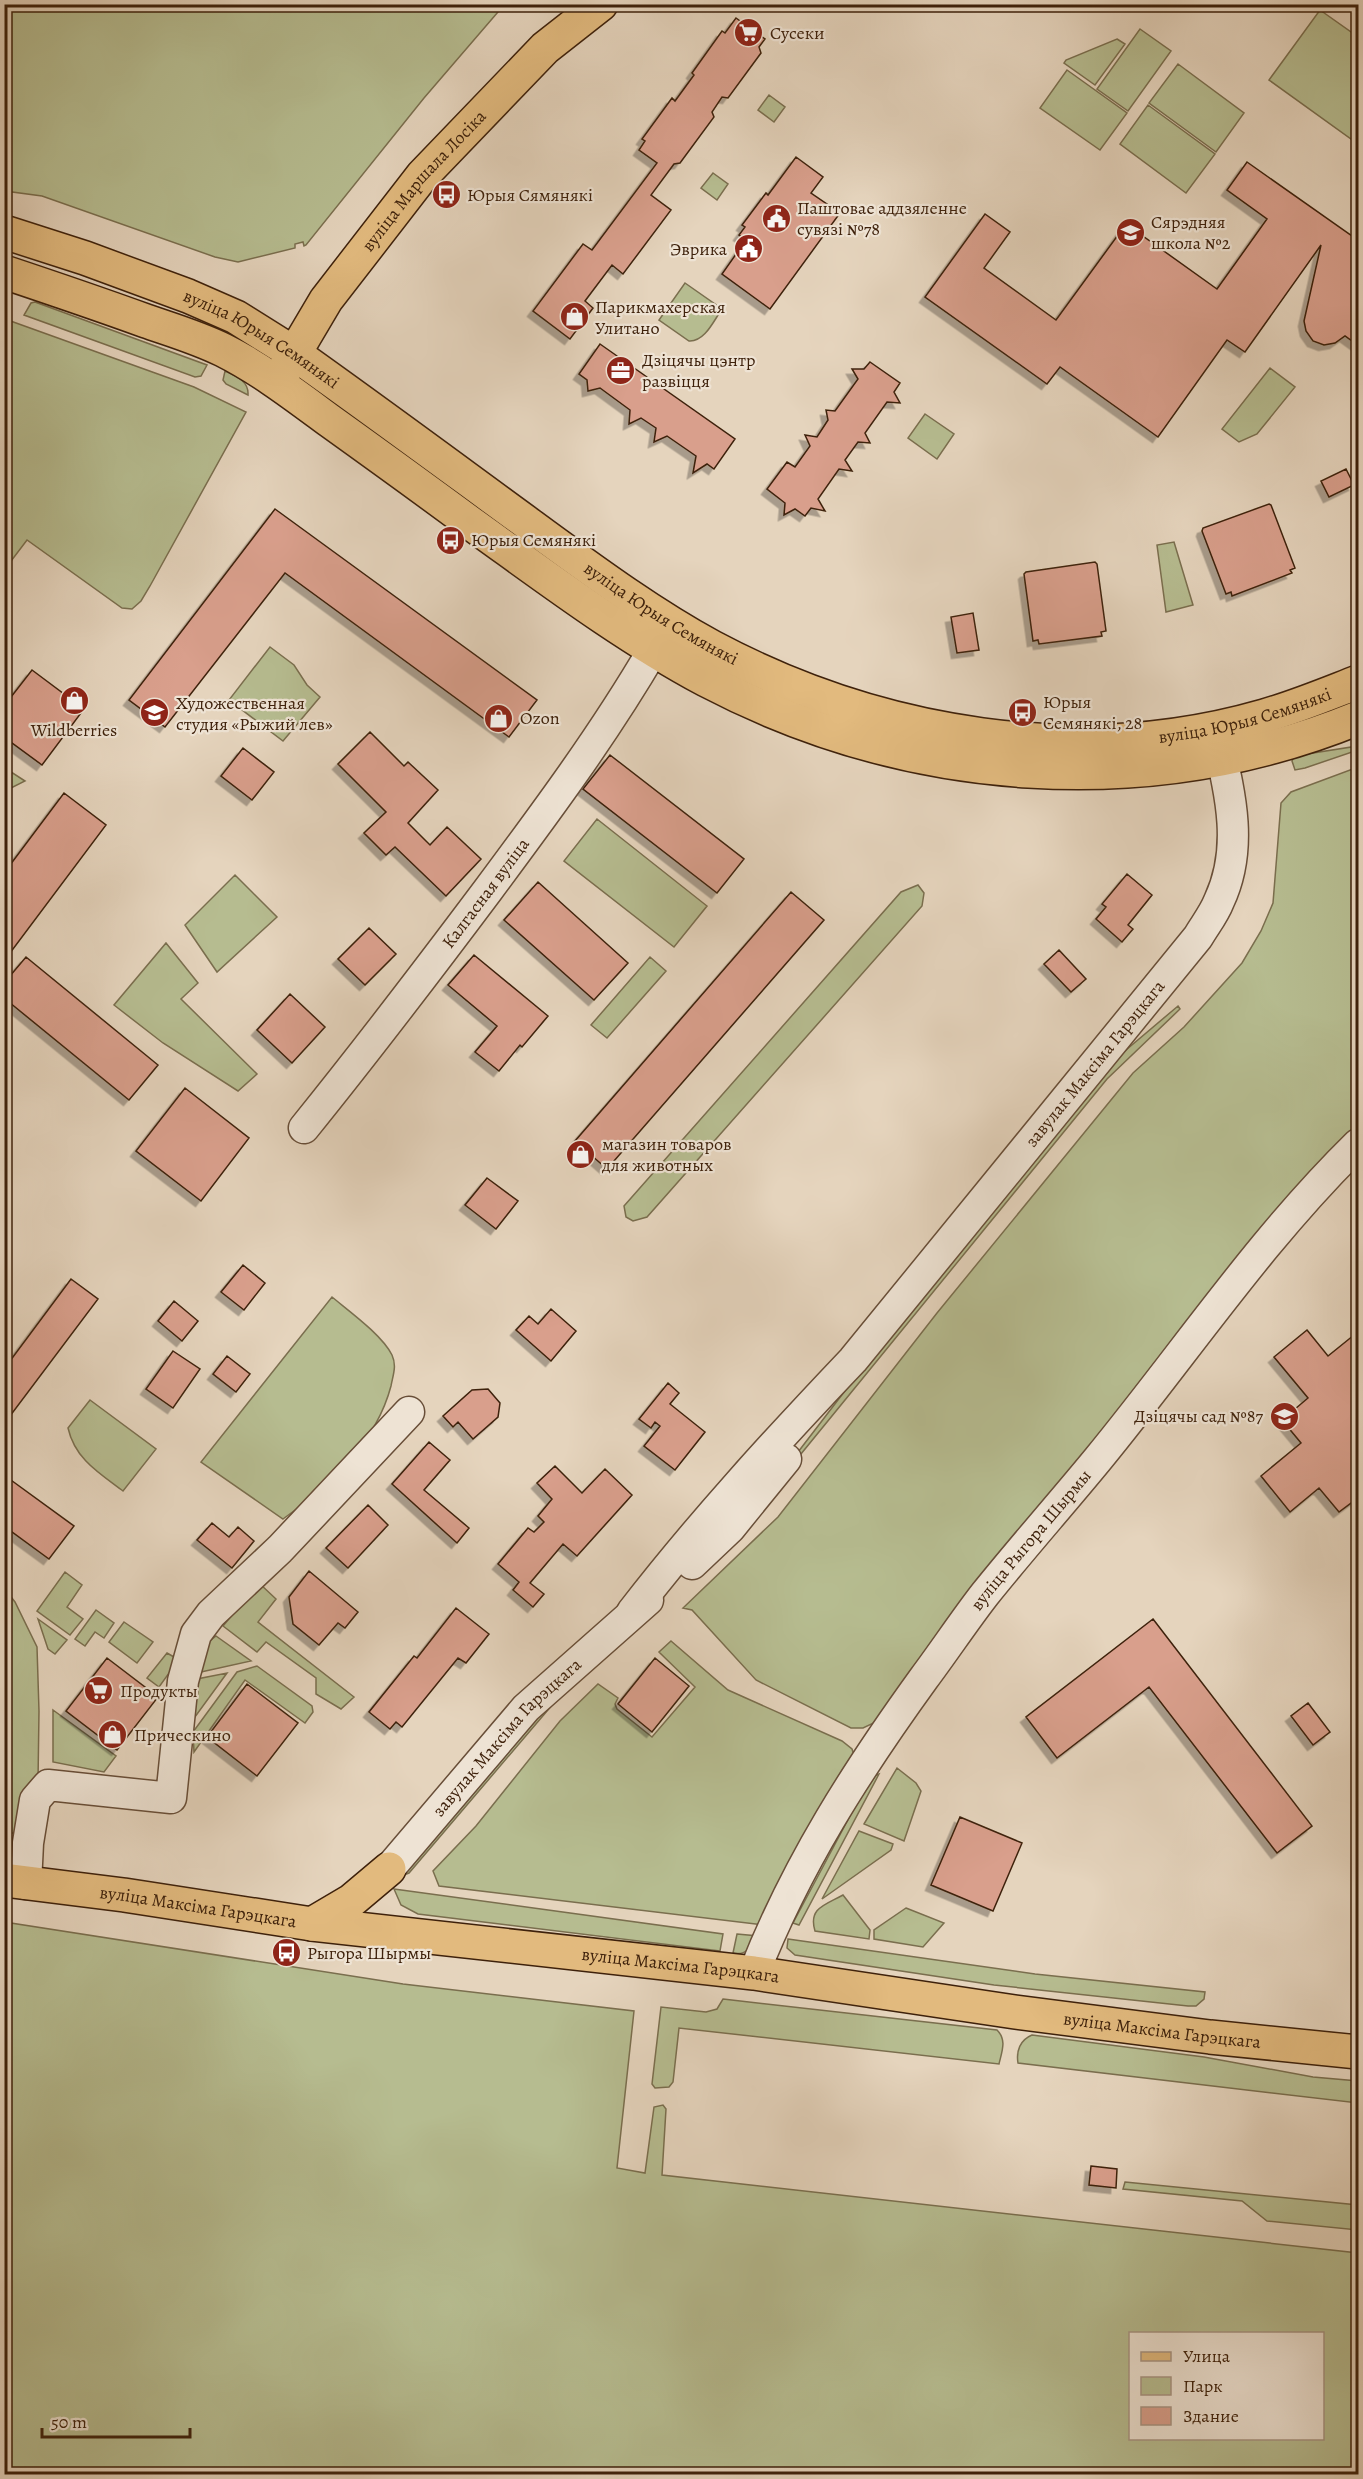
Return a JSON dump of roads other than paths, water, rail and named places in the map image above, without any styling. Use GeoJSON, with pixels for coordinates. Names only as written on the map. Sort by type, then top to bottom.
{"type":"FeatureCollection","features":[{"type":"Feature","properties":{"kind":"main road","name":"вуліца Маршала Лосіка"},"geometry":{"type":"LineString","coordinates":[[277,383],[327,300],[422,176],[545,48],[601,4]]}},
{"type":"Feature","properties":{"kind":"main road","name":"вуліца Юрыя Семянякі"},"geometry":{"type":"LineString","coordinates":[[4,232],[188,296],[236,317],[295,354],[648,609],[729,655],[816,694],[869,712],[922,724],[1020,739],[1103,741],[1215,728],[1283,710],[1359,682]]}},
{"type":"Feature","properties":{"kind":"main road","name":"вуліца Юрыя Семянякі"},"geometry":{"type":"LineString","coordinates":[[4,272],[82,297],[223,350],[277,383],[577,599],[653,650],[710,682],[805,724],[858,742],[968,766],[1057,774],[1141,771],[1222,759],[1301,740],[1359,718]]}},
{"type":"Feature","properties":{"kind":"main road"},"geometry":{"type":"LineString","coordinates":[[312,1924],[351,1901],[389,1869]]}},
{"type":"Feature","properties":{"kind":"main road"},"geometry":{"type":"LineString","coordinates":[[389,1869],[384,1892],[387,1904],[393,1915],[416,1934]]}},
{"type":"Feature","properties":{"kind":"main road","name":"вуліца Максіма Гарэцкага"},"geometry":{"type":"LineString","coordinates":[[15,1882],[124,1895],[312,1924],[754,1973],[1015,2012],[1210,2037],[1359,2052]]}},
{"type":"Feature","properties":{"kind":"street","name":"Калгасная вуліца"},"geometry":{"type":"LineString","coordinates":[[304,1128],[384,1029],[526,838],[618,708],[653,650]]}},
{"type":"Feature","properties":{"kind":"street","name":"завулак Максіма Гарэцкага"},"geometry":{"type":"LineString","coordinates":[[389,1869],[526,1708],[632,1612],[692,1563],[730,1528],[798,1443],[853,1360],[1120,1035],[1203,928],[1222,894],[1232,858],[1235,830],[1215,728]]}},
{"type":"Feature","properties":{"kind":"street","name":"вуліца Рыгора Шырмы"},"geometry":{"type":"LineString","coordinates":[[754,1973],[771,1930],[813,1846],[874,1748],[984,1596],[1099,1458],[1270,1238],[1324,1178],[1359,1144]]}},
{"type":"Feature","properties":{"kind":"street"},"geometry":{"type":"LineString","coordinates":[[15,1882],[28,1843],[35,1800],[48,1785],[171,1798],[183,1681],[196,1634],[211,1614],[280,1549],[409,1412]]}},
{"type":"Feature","properties":{"kind":"place","name":"Сусеки"},"geometry":{"type":"Point","coordinates":[749,33]}},
{"type":"Feature","properties":{"kind":"place","name":"Юрыя Сямянякі"},"geometry":{"type":"Point","coordinates":[446,195]}},
{"type":"Feature","properties":{"kind":"place","name":"Паштовае аддзяленне сувязі №78"},"geometry":{"type":"Point","coordinates":[776,218]}},
{"type":"Feature","properties":{"kind":"place","name":"Сярэдняя школа №2"},"geometry":{"type":"Point","coordinates":[1130,232]}},
{"type":"Feature","properties":{"kind":"place","name":"Эврика"},"geometry":{"type":"Point","coordinates":[748,249]}},
{"type":"Feature","properties":{"kind":"place","name":"Парикмахерская Улитано"},"geometry":{"type":"Point","coordinates":[574,317]}},
{"type":"Feature","properties":{"kind":"place","name":"Дзіцячы цэнтр развіцця"},"geometry":{"type":"Point","coordinates":[621,370]}},
{"type":"Feature","properties":{"kind":"place","name":"Юрыя Семянякі"},"geometry":{"type":"Point","coordinates":[450,540]}},
{"type":"Feature","properties":{"kind":"place","name":"Wildberries"},"geometry":{"type":"Point","coordinates":[74,701]}},
{"type":"Feature","properties":{"kind":"place","name":"Юрыя Семянякі, 28"},"geometry":{"type":"Point","coordinates":[1022,712]}},
{"type":"Feature","properties":{"kind":"place","name":"Художественная студия «Рыжий лев»"},"geometry":{"type":"Point","coordinates":[155,713]}},
{"type":"Feature","properties":{"kind":"place","name":"Ozon"},"geometry":{"type":"Point","coordinates":[499,718]}},
{"type":"Feature","properties":{"kind":"place","name":"магазин товаров для животных"},"geometry":{"type":"Point","coordinates":[581,1154]}},
{"type":"Feature","properties":{"kind":"place","name":"Дзіцячы сад №87"},"geometry":{"type":"Point","coordinates":[1284,1416]}},
{"type":"Feature","properties":{"kind":"place","name":"Продукты"},"geometry":{"type":"Point","coordinates":[99,1691]}},
{"type":"Feature","properties":{"kind":"place","name":"Прическино"},"geometry":{"type":"Point","coordinates":[113,1735]}},
{"type":"Feature","properties":{"kind":"place","name":"Рыгора Шырмы"},"geometry":{"type":"Point","coordinates":[286,1953]}}]}
